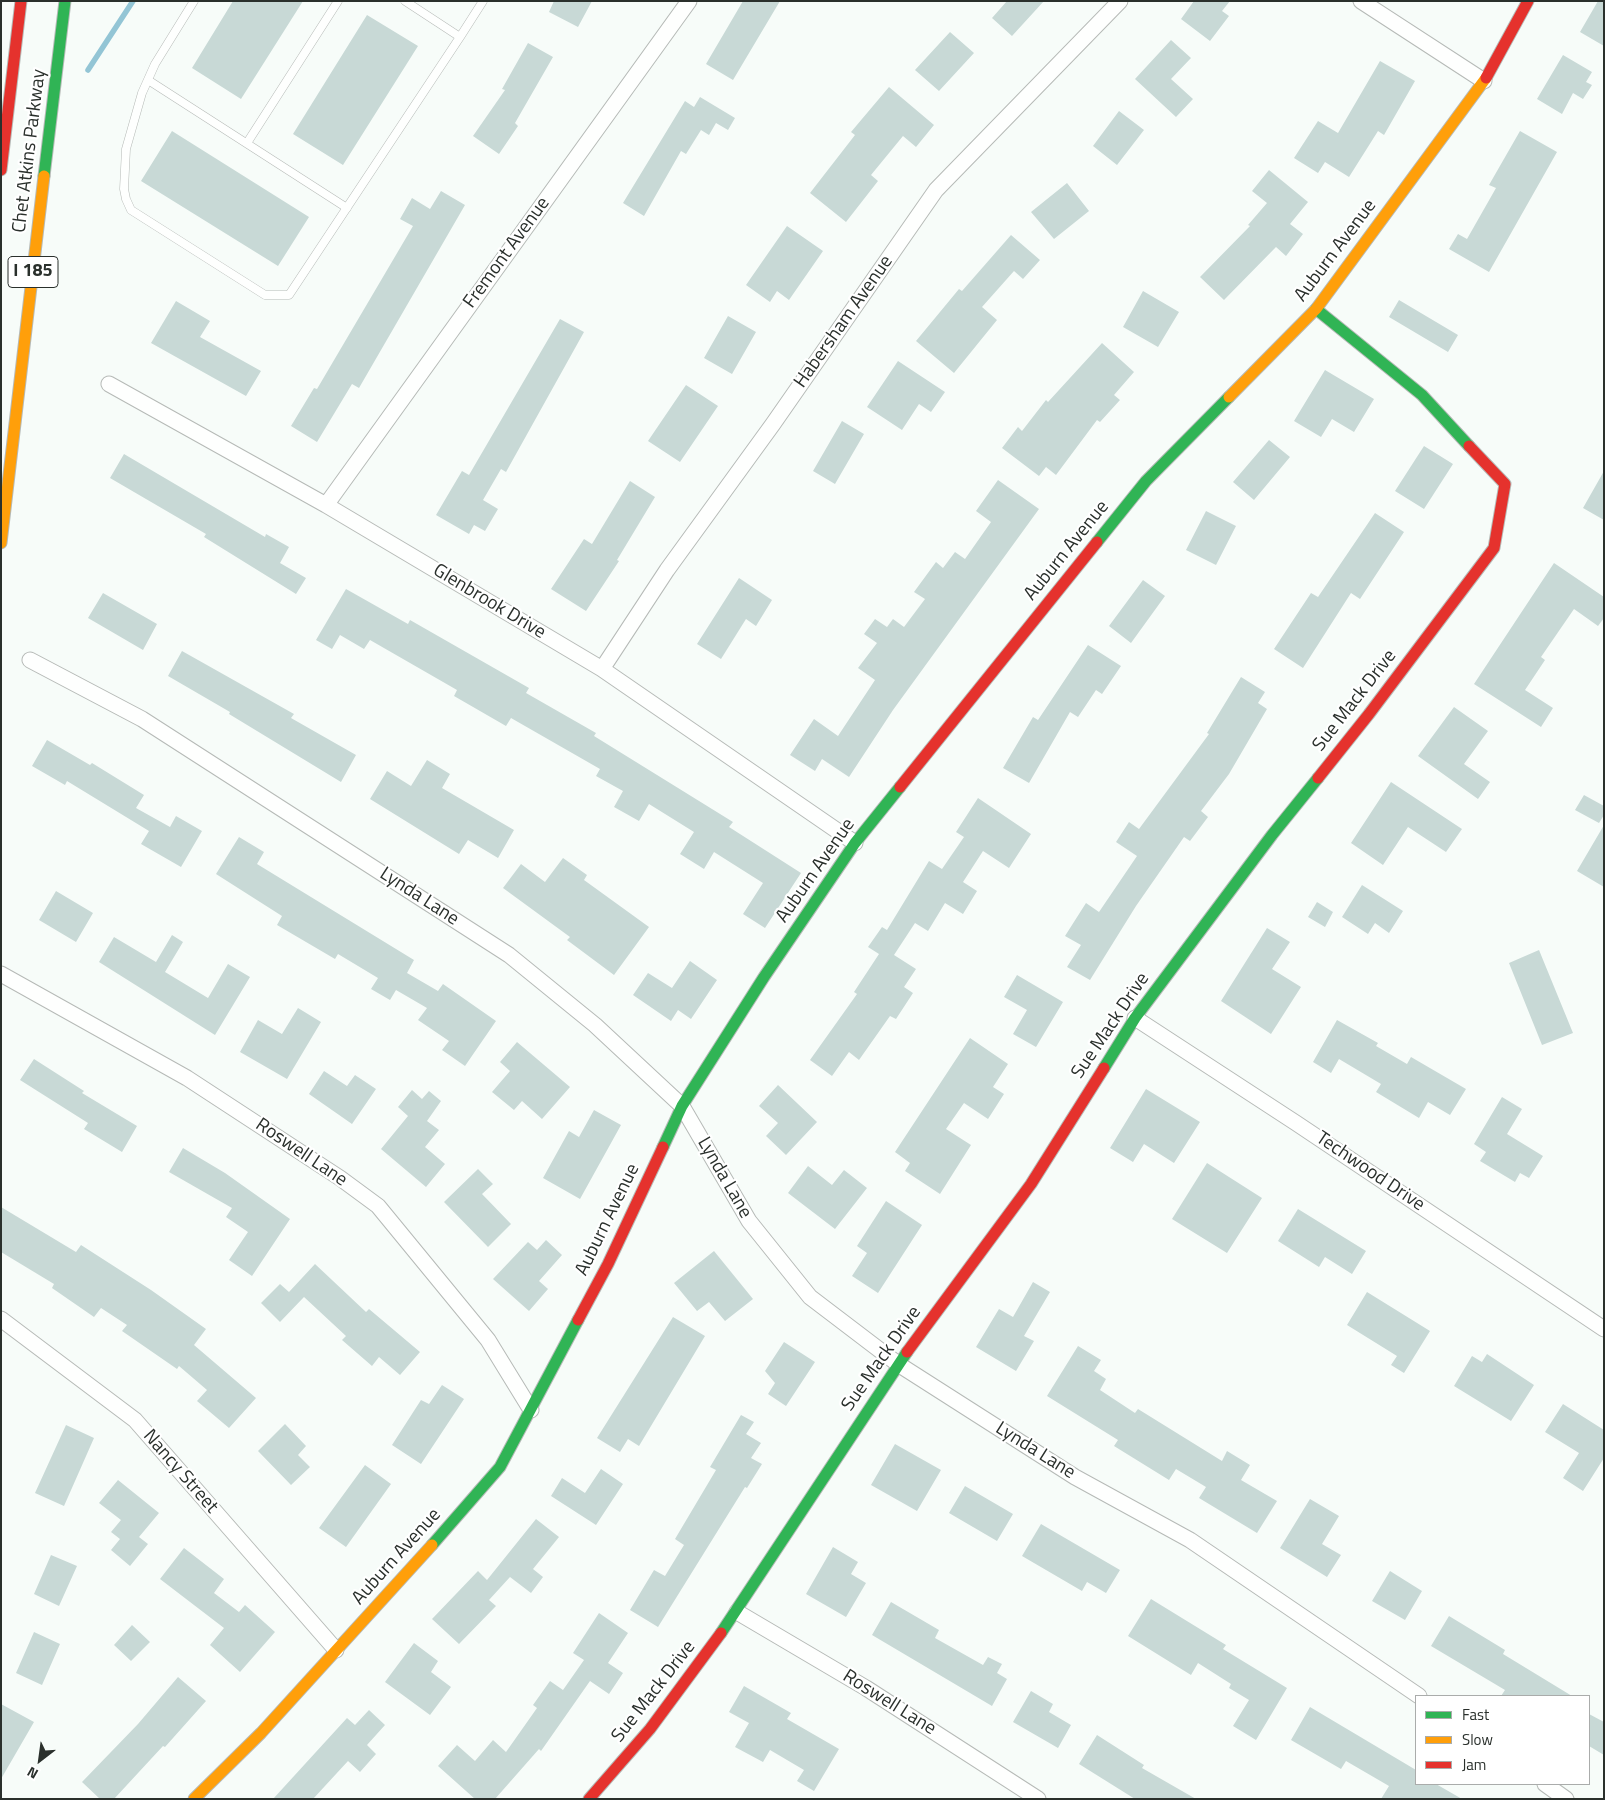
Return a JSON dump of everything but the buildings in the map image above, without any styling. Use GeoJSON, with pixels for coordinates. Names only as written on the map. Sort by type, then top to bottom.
{"type":"FeatureCollection","features":[{"type":"Feature","properties":{"kind":"main road","name":"Chet Atkins Parkway"},"geometry":{"type":"LineString","coordinates":[[1,170],[20,1]]}},
{"type":"Feature","properties":{"kind":"main road","name":"Chet Atkins Parkway"},"geometry":{"type":"LineString","coordinates":[[1,544],[65,1]]}},
{"type":"Feature","properties":{"kind":"main road","name":"Auburn Avenue"},"geometry":{"type":"LineString","coordinates":[[194,1799],[261,1733],[417,1563],[500,1467],[608,1264],[682,1106],[764,977],[855,842],[1146,481],[1316,309],[1484,80],[1528,1]]}},
{"type":"Feature","properties":{"kind":"main road","name":"Sue Mack Drive"},"geometry":{"type":"LineString","coordinates":[[589,1799],[650,1729],[737,1612],[898,1364],[1031,1184],[1135,1018],[1272,835],[1369,714],[1494,548],[1505,484],[1422,395],[1316,309]]}},
{"type":"Feature","properties":{"kind":"street","name":"Fremont Avenue"},"geometry":{"type":"LineString","coordinates":[[326,505],[689,1]]}},
{"type":"Feature","properties":{"kind":"street","name":"Habersham Avenue"},"geometry":{"type":"LineString","coordinates":[[602,669],[666,570],[773,424],[936,190],[1120,1]]}},
{"type":"Feature","properties":{"kind":"street"},"geometry":{"type":"LineString","coordinates":[[1361,1],[1484,80]]}},
{"type":"Feature","properties":{"kind":"street","name":"Glenbrook Drive"},"geometry":{"type":"LineString","coordinates":[[108,384],[326,505],[602,669],[855,842]]}},
{"type":"Feature","properties":{"kind":"street","name":"Lynda Lane"},"geometry":{"type":"LineString","coordinates":[[30,660],[142,720],[509,956],[595,1025],[682,1106],[749,1221],[810,1297],[898,1364],[1074,1477],[1190,1540],[1418,1695]]}},
{"type":"Feature","properties":{"kind":"street","name":"Roswell Lane"},"geometry":{"type":"LineString","coordinates":[[1,974],[187,1078],[340,1178],[378,1206],[488,1340],[531,1410]]}},
{"type":"Feature","properties":{"kind":"street","name":"Techwood Drive"},"geometry":{"type":"LineString","coordinates":[[1135,1018],[1304,1128],[1604,1329]]}},
{"type":"Feature","properties":{"kind":"street","name":"Nancy Street"},"geometry":{"type":"LineString","coordinates":[[2,1322],[135,1420],[336,1650]]}},
{"type":"Feature","properties":{"kind":"street","name":"Roswell Lane"},"geometry":{"type":"LineString","coordinates":[[737,1612],[866,1688],[1038,1799]]}},
{"type":"Feature","properties":{"kind":"street"},"geometry":{"type":"LineString","coordinates":[[1546,1785],[1566,1799]]}},
{"type":"Feature","properties":{"kind":"lane"},"geometry":{"type":"LineString","coordinates":[[194,1],[142,93],[126,149],[124,189],[131,210],[265,295],[277,296],[289,295],[483,1]]}},
{"type":"Feature","properties":{"kind":"lane"},"geometry":{"type":"LineString","coordinates":[[247,143],[338,1]]}},
{"type":"Feature","properties":{"kind":"lane"},"geometry":{"type":"LineString","coordinates":[[405,1],[460,37]]}},
{"type":"Feature","properties":{"kind":"lane"},"geometry":{"type":"LineString","coordinates":[[148,80],[347,208]]}},
{"type":"Feature","properties":{"kind":"waterway"},"geometry":{"type":"LineString","coordinates":[[88,70],[133,1]]}},
{"type":"Feature","properties":{"kind":"traffic: fast"},"geometry":{"type":"LineString","coordinates":[[44,176],[65,1]]}},
{"type":"Feature","properties":{"kind":"traffic: fast"},"geometry":{"type":"LineString","coordinates":[[1316,309],[1422,395],[1469,446]]}},
{"type":"Feature","properties":{"kind":"traffic: fast"},"geometry":{"type":"LineString","coordinates":[[1097,542],[1146,481],[1229,397]]}},
{"type":"Feature","properties":{"kind":"traffic: fast"},"geometry":{"type":"LineString","coordinates":[[1104,1068],[1135,1018],[1272,835],[1318,778]]}},
{"type":"Feature","properties":{"kind":"traffic: fast"},"geometry":{"type":"LineString","coordinates":[[663,1147],[682,1106],[764,977],[855,843],[900,787]]}},
{"type":"Feature","properties":{"kind":"traffic: fast"},"geometry":{"type":"LineString","coordinates":[[432,1545],[500,1467],[578,1320]]}},
{"type":"Feature","properties":{"kind":"traffic: fast"},"geometry":{"type":"LineString","coordinates":[[721,1633],[907,1352]]}},
{"type":"Feature","properties":{"kind":"traffic: slow"},"geometry":{"type":"LineString","coordinates":[[1229,397],[1316,309],[1486,78]]}},
{"type":"Feature","properties":{"kind":"traffic: slow"},"geometry":{"type":"LineString","coordinates":[[1,543],[44,176]]}},
{"type":"Feature","properties":{"kind":"traffic: slow"},"geometry":{"type":"LineString","coordinates":[[194,1799],[261,1733],[432,1545]]}},
{"type":"Feature","properties":{"kind":"traffic: jam"},"geometry":{"type":"LineString","coordinates":[[1,170],[21,1]]}},
{"type":"Feature","properties":{"kind":"traffic: jam"},"geometry":{"type":"LineString","coordinates":[[1486,78],[1528,1]]}},
{"type":"Feature","properties":{"kind":"traffic: jam"},"geometry":{"type":"LineString","coordinates":[[1318,778],[1369,714],[1494,548],[1505,484],[1469,446]]}},
{"type":"Feature","properties":{"kind":"traffic: jam"},"geometry":{"type":"LineString","coordinates":[[900,787],[1097,542]]}},
{"type":"Feature","properties":{"kind":"traffic: jam"},"geometry":{"type":"LineString","coordinates":[[907,1352],[1031,1184],[1104,1068]]}},
{"type":"Feature","properties":{"kind":"traffic: jam"},"geometry":{"type":"LineString","coordinates":[[578,1320],[608,1264],[663,1147]]}},
{"type":"Feature","properties":{"kind":"traffic: jam"},"geometry":{"type":"LineString","coordinates":[[589,1799],[650,1729],[721,1633]]}}]}
